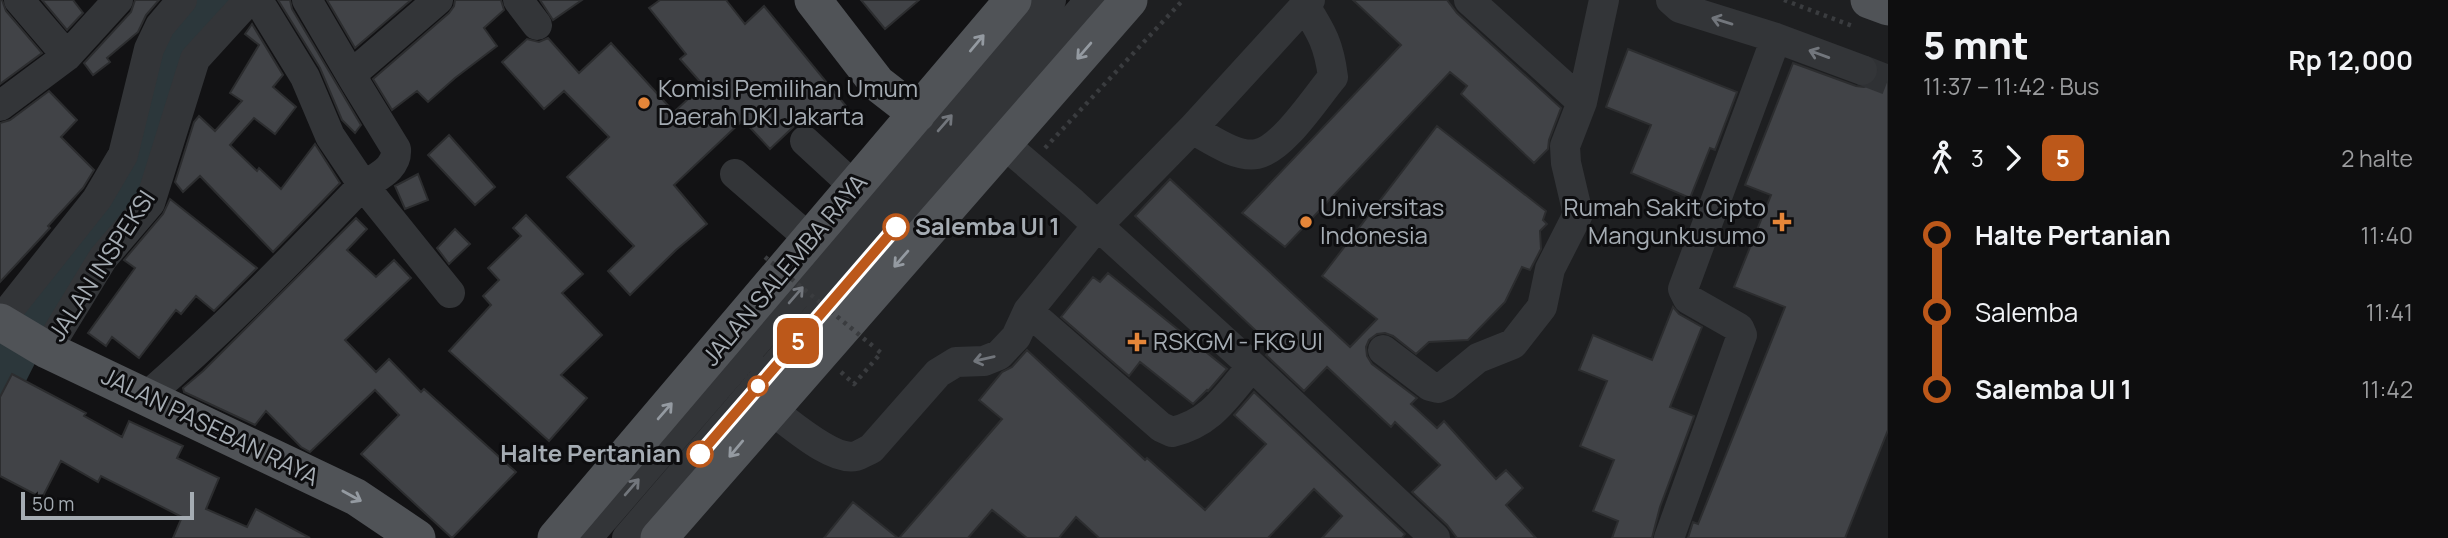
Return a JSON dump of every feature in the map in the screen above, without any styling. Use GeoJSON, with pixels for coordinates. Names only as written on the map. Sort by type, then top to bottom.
{"type":"FeatureCollection","features":[{"type":"Feature","properties":{"kind":"main road"},"geometry":{"type":"LineString","coordinates":[[813,0],[877,83],[917,114]]}},
{"type":"Feature","properties":{"kind":"main road","name":"JALAN SALEMBA RAYA"},"geometry":{"type":"LineString","coordinates":[[556,538],[1013,0]]}},
{"type":"Feature","properties":{"kind":"main road"},"geometry":{"type":"LineString","coordinates":[[659,538],[819,353],[1016,154],[1129,0]]}},
{"type":"Feature","properties":{"kind":"main road","name":"JALAN PASEBAN RAYA"},"geometry":{"type":"LineString","coordinates":[[18,332],[356,497],[417,538]]}},
{"type":"Feature","properties":{"kind":"street"},"geometry":{"type":"LineString","coordinates":[[19,0],[67,56]]}},
{"type":"Feature","properties":{"kind":"street"},"geometry":{"type":"LineString","coordinates":[[2,100],[67,56],[118,0]]}},
{"type":"Feature","properties":{"kind":"street","name":"JALAN INSPEKSI"},"geometry":{"type":"LineString","coordinates":[[18,332],[122,155],[149,49],[160,26],[182,0]]}},
{"type":"Feature","properties":{"kind":"street","name":"JALAN INSPEKSI"},"geometry":{"type":"LineString","coordinates":[[18,332],[103,258],[150,203],[195,59],[249,0]]}},
{"type":"Feature","properties":{"kind":"street"},"geometry":{"type":"LineString","coordinates":[[255,0],[305,76],[326,130],[362,185],[450,293]]}},
{"type":"Feature","properties":{"kind":"street"},"geometry":{"type":"LineString","coordinates":[[147,396],[257,295],[362,185],[388,169],[396,158],[396,149],[332,47],[307,0]]}},
{"type":"Feature","properties":{"kind":"street"},"geometry":{"type":"LineString","coordinates":[[355,82],[359,68],[438,0]]}},
{"type":"Feature","properties":{"kind":"street"},"geometry":{"type":"LineString","coordinates":[[518,0],[537,25]]}},
{"type":"Feature","properties":{"kind":"street"},"geometry":{"type":"LineString","coordinates":[[587,538],[1051,0]]}},
{"type":"Feature","properties":{"kind":"street"},"geometry":{"type":"LineString","coordinates":[[627,538],[1090,0]]}},
{"type":"Feature","properties":{"kind":"street"},"geometry":{"type":"LineString","coordinates":[[1469,0],[1582,103]]}},
{"type":"Feature","properties":{"kind":"street"},"geometry":{"type":"LineString","coordinates":[[1383,350],[1430,386],[1437,388],[1445,385],[1478,358],[1513,344],[1542,307],[1549,269],[1578,214],[1566,163],[1565,146],[1582,103],[1604,0]]}},
{"type":"Feature","properties":{"kind":"street"},"geometry":{"type":"LineString","coordinates":[[1671,0],[1680,8],[1776,38],[1862,70]]}},
{"type":"Feature","properties":{"kind":"street"},"geometry":{"type":"LineString","coordinates":[[770,408],[818,445],[843,456],[856,457],[871,449],[938,373],[956,362],[984,361],[999,355],[1017,337],[1028,312],[1097,226],[1192,129],[1307,3],[1330,54],[1333,77],[1289,130],[1273,147],[1256,154],[1237,152],[1192,129]]}},
{"type":"Feature","properties":{"kind":"street"},"geometry":{"type":"LineString","coordinates":[[1669,538],[1742,335],[1739,328],[1688,299],[1683,289],[1776,38]]}},
{"type":"Feature","properties":{"kind":"street"},"geometry":{"type":"LineString","coordinates":[[805,141],[856,188]]}},
{"type":"Feature","properties":{"kind":"street"},"geometry":{"type":"LineString","coordinates":[[1016,154],[1252,366],[1435,538]]}},
{"type":"Feature","properties":{"kind":"street"},"geometry":{"type":"LineString","coordinates":[[735,174],[811,240]]}},
{"type":"Feature","properties":{"kind":"street"},"geometry":{"type":"LineString","coordinates":[[1028,312],[1161,427],[1172,432],[1201,423],[1252,366]]}},
{"type":"Feature","properties":{"kind":"path"},"geometry":{"type":"LineString","coordinates":[[1016,154],[1183,0]]}},
{"type":"Feature","properties":{"kind":"path"},"geometry":{"type":"LineString","coordinates":[[1784,0],[1874,8]]}},
{"type":"Feature","properties":{"kind":"path"},"geometry":{"type":"LineString","coordinates":[[765,257],[881,353],[854,384],[819,353]]}},
{"type":"Feature","properties":{"kind":"shaded area","name":"Universitas Indonesia"},"geometry":{"type":"Polygon","coordinates":[[[1129,0],[1872,0],[1888,7],[1888,538],[660,538],[1129,0]]]}},
{"type":"Feature","properties":{"kind":"building"},"geometry":{"type":"Polygon","coordinates":[[[0,0],[6,11],[42,53],[0,84],[0,0]]]}},
{"type":"Feature","properties":{"kind":"building"},"geometry":{"type":"Polygon","coordinates":[[[42,0],[73,0],[83,13],[67,30],[42,0]]]}},
{"type":"Feature","properties":{"kind":"building"},"geometry":{"type":"Polygon","coordinates":[[[135,0],[159,0],[146,15],[138,32],[107,58],[110,62],[93,75],[84,63],[131,12],[135,0]]]}},
{"type":"Feature","properties":{"kind":"building"},"geometry":{"type":"Polygon","coordinates":[[[278,0],[290,0],[292,9],[361,125],[355,133],[342,120],[320,68],[278,0]]]}},
{"type":"Feature","properties":{"kind":"building"},"geometry":{"type":"Polygon","coordinates":[[[327,0],[411,0],[355,48],[327,0]]]}},
{"type":"Feature","properties":{"kind":"building"},"geometry":{"type":"Polygon","coordinates":[[[455,0],[501,0],[504,10],[484,28],[497,46],[428,102],[417,91],[392,110],[373,79],[449,13],[455,0]]]}},
{"type":"Feature","properties":{"kind":"building"},"geometry":{"type":"Polygon","coordinates":[[[540,0],[582,0],[553,20],[540,0]]]}},
{"type":"Feature","properties":{"kind":"building"},"geometry":{"type":"Polygon","coordinates":[[[660,0],[726,0],[745,24],[764,6],[846,106],[818,127],[808,113],[770,149],[743,120],[674,185],[707,224],[630,295],[608,271],[634,246],[567,177],[609,137],[564,91],[544,109],[502,62],[527,39],[539,42],[548,38],[579,73],[611,43],[674,112],[703,85],[680,59],[686,54],[649,8],[660,0]]]}},
{"type":"Feature","properties":{"kind":"building"},"geometry":{"type":"Polygon","coordinates":[[[861,0],[919,0],[885,29],[861,0]]]}},
{"type":"Feature","properties":{"kind":"building"},"geometry":{"type":"Polygon","coordinates":[[[1353,0],[1447,0],[1457,13],[1561,108],[1548,149],[1534,163],[1461,94],[1467,86],[1450,72],[1285,247],[1242,213],[1401,45],[1353,0]]]}},
{"type":"Feature","properties":{"kind":"building"},"geometry":{"type":"Polygon","coordinates":[[[252,24],[283,75],[273,87],[296,107],[275,134],[254,118],[230,145],[281,189],[315,144],[340,183],[273,252],[200,176],[183,192],[175,182],[194,122],[199,116],[215,131],[242,101],[230,93],[259,45],[245,34],[252,24]]]}},
{"type":"Feature","properties":{"kind":"building"},"geometry":{"type":"Polygon","coordinates":[[[1628,49],[1737,92],[1715,150],[1710,148],[1690,198],[1631,173],[1651,125],[1606,107],[1628,49]]]}},
{"type":"Feature","properties":{"kind":"building"},"geometry":{"type":"Polygon","coordinates":[[[1793,63],[1864,87],[1874,83],[1879,75],[1879,67],[1888,68],[1888,430],[1845,538],[1688,538],[1693,522],[1698,524],[1785,307],[1734,287],[1771,195],[1745,185],[1793,63]]]}},
{"type":"Feature","properties":{"kind":"building"},"geometry":{"type":"Polygon","coordinates":[[[49,91],[77,120],[61,137],[94,170],[83,188],[48,226],[50,228],[0,282],[0,123],[10,120],[49,91]]]}},
{"type":"Feature","properties":{"kind":"building"},"geometry":{"type":"Polygon","coordinates":[[[1437,126],[1546,211],[1543,220],[1547,224],[1540,231],[1541,249],[1530,270],[1522,267],[1505,302],[1468,340],[1429,342],[1416,354],[1393,336],[1377,334],[1369,340],[1366,347],[1367,356],[1372,364],[1417,398],[1411,404],[1437,428],[1444,421],[1496,479],[1506,470],[1523,488],[1506,505],[1536,538],[1457,538],[1412,492],[1440,465],[1395,422],[1391,427],[1327,367],[1304,391],[1266,355],[1273,347],[1135,216],[1170,179],[1350,347],[1377,319],[1322,276],[1437,126]]]}},
{"type":"Feature","properties":{"kind":"building"},"geometry":{"type":"Polygon","coordinates":[[[449,135],[495,187],[475,205],[428,155],[449,135]]]}},
{"type":"Feature","properties":{"kind":"building"},"geometry":{"type":"Polygon","coordinates":[[[418,174],[428,200],[405,209],[395,186],[418,174]]]}},
{"type":"Feature","properties":{"kind":"building"},"geometry":{"type":"Polygon","coordinates":[[[170,199],[257,268],[214,311],[196,296],[181,314],[176,310],[139,358],[112,337],[106,346],[88,333],[135,268],[124,260],[163,214],[170,199]]]}},
{"type":"Feature","properties":{"kind":"building"},"geometry":{"type":"Polygon","coordinates":[[[526,215],[583,274],[562,293],[602,335],[561,375],[587,398],[549,441],[449,351],[491,305],[483,296],[499,280],[488,268],[521,236],[513,228],[526,215]]]}},
{"type":"Feature","properties":{"kind":"building"},"geometry":{"type":"Polygon","coordinates":[[[356,218],[367,229],[347,250],[376,277],[394,260],[411,278],[345,340],[376,372],[389,359],[421,392],[424,389],[516,472],[452,538],[361,454],[399,415],[375,390],[310,452],[301,447],[266,411],[255,425],[184,392],[183,388],[356,218]]]}},
{"type":"Feature","properties":{"kind":"building"},"geometry":{"type":"Polygon","coordinates":[[[455,229],[470,244],[449,264],[437,248],[455,229]]]}},
{"type":"Feature","properties":{"kind":"building","name":"RSKGM - FKG UI"},"geometry":{"type":"Polygon","coordinates":[[[1108,273],[1227,369],[1193,404],[1140,362],[1129,376],[1061,317],[1093,277],[1100,282],[1108,273]]]}},
{"type":"Feature","properties":{"kind":"building"},"geometry":{"type":"Polygon","coordinates":[[[1673,307],[1679,314],[1702,327],[1670,407],[1694,416],[1660,507],[1652,538],[1612,538],[1618,521],[1593,511],[1614,460],[1580,446],[1607,381],[1579,370],[1593,335],[1652,360],[1673,307]]]}},
{"type":"Feature","properties":{"kind":"building"},"geometry":{"type":"Polygon","coordinates":[[[1027,350],[1145,460],[1147,458],[1205,510],[1266,444],[1234,415],[1254,392],[1405,534],[1402,538],[1322,538],[1342,516],[1314,489],[1268,538],[1099,538],[1076,517],[1059,538],[1027,538],[992,510],[968,538],[899,538],[1002,419],[979,400],[1002,372],[1012,367],[1027,350]]]}},
{"type":"Feature","properties":{"kind":"building"},"geometry":{"type":"Polygon","coordinates":[[[12,374],[86,413],[84,416],[122,437],[129,421],[183,446],[177,458],[219,478],[206,509],[247,527],[256,509],[310,538],[173,538],[182,517],[101,476],[98,482],[61,461],[42,498],[0,476],[0,397],[12,374]]]}},
{"type":"Feature","properties":{"kind":"building"},"geometry":{"type":"Polygon","coordinates":[[[853,502],[898,538],[824,538],[853,502]]]}},
{"type":"Feature","properties":{"kind":"waterway"},"geometry":{"type":"LineString","coordinates":[[0,386],[51,285],[131,183],[173,37],[209,0]]}},
{"type":"Feature","properties":{"kind":"tunnel"},"geometry":{"type":"LineString","coordinates":[[1862,70],[1888,80]]}},
{"type":"Feature","properties":{"kind":"bus line","name":"5"},"geometry":{"type":"LineString","coordinates":[[700,454],[896,227]]}},
{"type":"Feature","properties":{"kind":"place","name":"Komisi Pemilihan Umum Daerah DKI Jakarta"},"geometry":{"type":"Point","coordinates":[644,103]}},
{"type":"Feature","properties":{"kind":"place","name":"Universitas Indonesia"},"geometry":{"type":"Point","coordinates":[1306,222]}},
{"type":"Feature","properties":{"kind":"place","name":"Rumah Sakit Cipto Mangunkusumo"},"geometry":{"type":"Point","coordinates":[1782,222]}},
{"type":"Feature","properties":{"kind":"place","name":"Salemba UI 1"},"geometry":{"type":"Point","coordinates":[896,227]}},
{"type":"Feature","properties":{"kind":"place","name":"RSKGM - FKG UI"},"geometry":{"type":"Point","coordinates":[1137,342]}},
{"type":"Feature","properties":{"kind":"place","name":"Halte Pertanian"},"geometry":{"type":"Point","coordinates":[700,454]}}]}
